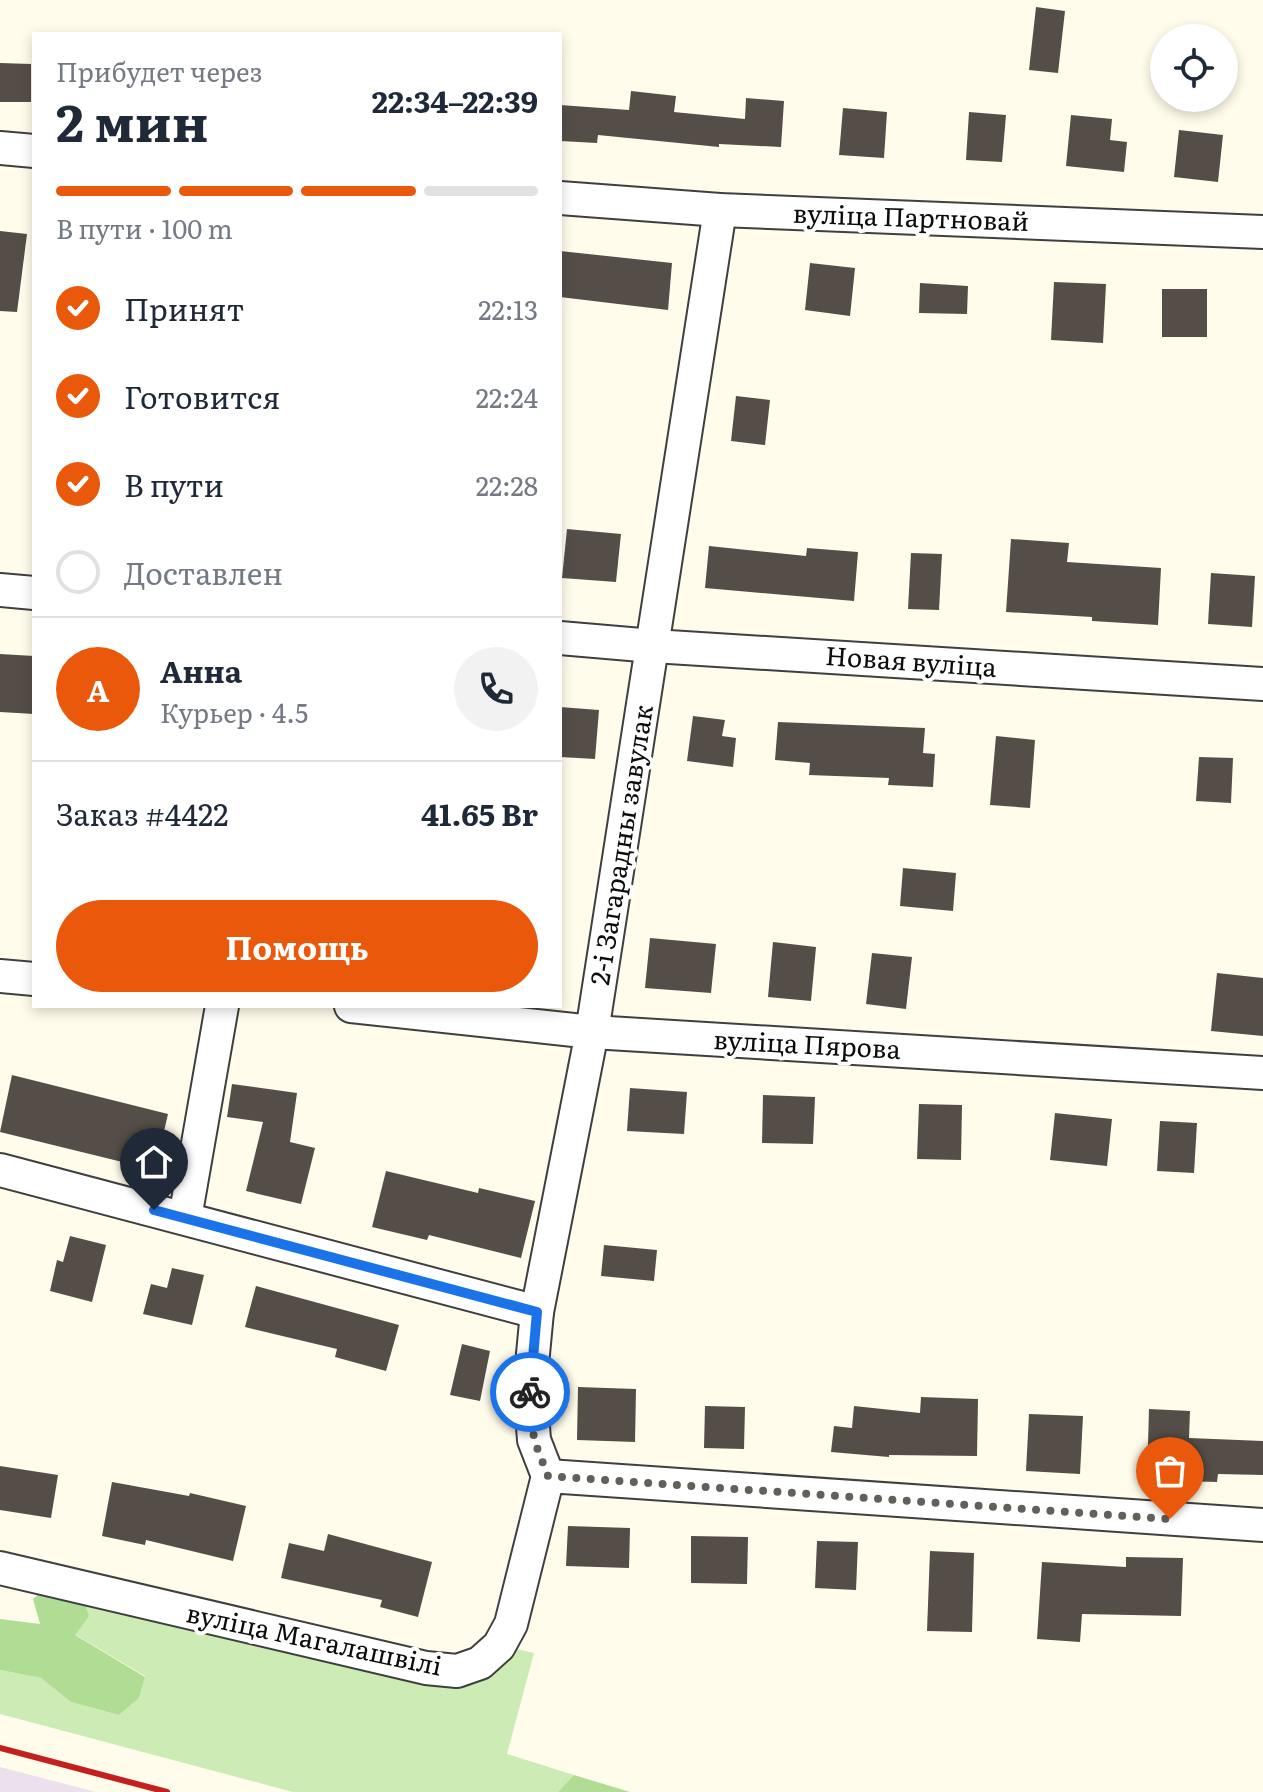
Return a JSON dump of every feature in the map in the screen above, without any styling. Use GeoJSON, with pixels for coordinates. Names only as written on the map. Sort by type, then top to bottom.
{"type":"FeatureCollection","features":[{"type":"Feature","properties":{"kind":"street"},"geometry":{"type":"LineString","coordinates":[[0,148],[32,151]]}},
{"type":"Feature","properties":{"kind":"street","name":"вуліца Партновай"},"geometry":{"type":"LineString","coordinates":[[562,198],[720,210],[1263,232]]}},
{"type":"Feature","properties":{"kind":"street","name":"2-і Загарадны завулак"},"geometry":{"type":"LineString","coordinates":[[548,1476],[534,1440],[530,1385],[537,1312],[592,1032],[720,210]]}},
{"type":"Feature","properties":{"kind":"street"},"geometry":{"type":"LineString","coordinates":[[0,590],[32,593]]}},
{"type":"Feature","properties":{"kind":"street","name":"Новая вуліца"},"geometry":{"type":"LineString","coordinates":[[562,638],[1263,684]]}},
{"type":"Feature","properties":{"kind":"street"},"geometry":{"type":"LineString","coordinates":[[0,976],[32,979]]}},
{"type":"Feature","properties":{"kind":"street"},"geometry":{"type":"LineString","coordinates":[[185,1218],[222,1008]]}},
{"type":"Feature","properties":{"kind":"street","name":"вуліца Пярова"},"geometry":{"type":"LineString","coordinates":[[370,1008],[592,1032],[1263,1073]]}},
{"type":"Feature","properties":{"kind":"street"},"geometry":{"type":"LineString","coordinates":[[0,1170],[537,1312]]}},
{"type":"Feature","properties":{"kind":"street"},"geometry":{"type":"LineString","coordinates":[[548,1476],[1263,1525]]}},
{"type":"Feature","properties":{"kind":"street","name":"вуліца Магалашвілі"},"geometry":{"type":"LineString","coordinates":[[0,1568],[426,1668],[457,1671],[480,1663],[499,1646],[511,1624],[548,1476]]}},
{"type":"Feature","properties":{"kind":"shaded area"},"geometry":{"type":"Polygon","coordinates":[[[0,1767],[96,1792],[0,1792],[0,1767]]]}},
{"type":"Feature","properties":{"kind":"green space"},"geometry":{"type":"Polygon","coordinates":[[[48,1586],[82,1596],[89,1616],[75,1635],[145,1677],[139,1698],[119,1715],[71,1702],[41,1678],[0,1670],[0,1619],[40,1624],[33,1599],[48,1586]]]}},
{"type":"Feature","properties":{"kind":"green space"},"geometry":{"type":"Polygon","coordinates":[[[82,1596],[427,1679],[512,1648],[534,1653],[507,1754],[574,1775],[558,1792],[293,1792],[0,1714],[0,1670],[41,1678],[71,1702],[119,1715],[139,1698],[145,1676],[74,1634],[82,1596]]]}},
{"type":"Feature","properties":{"kind":"green space"},"geometry":{"type":"Polygon","coordinates":[[[574,1775],[630,1792],[558,1792],[574,1775]]]}},
{"type":"Feature","properties":{"kind":"building"},"geometry":{"type":"Polygon","coordinates":[[[1036,7],[1065,11],[1058,73],[1029,70],[1036,7]]]}},
{"type":"Feature","properties":{"kind":"building"},"geometry":{"type":"Polygon","coordinates":[[[0,63],[31,64],[31,102],[0,102],[0,63]]]}},
{"type":"Feature","properties":{"kind":"building"},"geometry":{"type":"Polygon","coordinates":[[[631,91],[676,96],[674,112],[745,119],[746,98],[784,101],[781,147],[719,144],[719,147],[598,135],[597,143],[562,141],[562,105],[629,110],[631,91]]]}},
{"type":"Feature","properties":{"kind":"building"},"geometry":{"type":"Polygon","coordinates":[[[843,108],[887,112],[884,158],[839,155],[843,108]]]}},
{"type":"Feature","properties":{"kind":"building"},"geometry":{"type":"Polygon","coordinates":[[[969,112],[1006,115],[1002,162],[966,160],[969,112]]]}},
{"type":"Feature","properties":{"kind":"building"},"geometry":{"type":"Polygon","coordinates":[[[1071,115],[1112,119],[1110,140],[1127,142],[1124,172],[1066,166],[1071,115]]]}},
{"type":"Feature","properties":{"kind":"building"},"geometry":{"type":"Polygon","coordinates":[[[1179,130],[1223,135],[1218,182],[1174,177],[1179,130]]]}},
{"type":"Feature","properties":{"kind":"building"},"geometry":{"type":"Polygon","coordinates":[[[0,231],[27,234],[17,312],[0,311],[0,231]]]}},
{"type":"Feature","properties":{"kind":"building"},"geometry":{"type":"Polygon","coordinates":[[[562,251],[672,263],[668,310],[562,297],[562,251]]]}},
{"type":"Feature","properties":{"kind":"building"},"geometry":{"type":"Polygon","coordinates":[[[810,263],[855,268],[850,316],[805,310],[810,263]]]}},
{"type":"Feature","properties":{"kind":"building"},"geometry":{"type":"Polygon","coordinates":[[[1054,282],[1106,284],[1103,343],[1051,340],[1054,282]]]}},
{"type":"Feature","properties":{"kind":"building"},"geometry":{"type":"Polygon","coordinates":[[[920,283],[968,286],[967,314],[919,313],[920,283]]]}},
{"type":"Feature","properties":{"kind":"building"},"geometry":{"type":"Polygon","coordinates":[[[1162,289],[1207,289],[1207,337],[1162,337],[1162,289]]]}},
{"type":"Feature","properties":{"kind":"building"},"geometry":{"type":"Polygon","coordinates":[[[736,396],[770,400],[765,445],[731,441],[736,396]]]}},
{"type":"Feature","properties":{"kind":"building"},"geometry":{"type":"Polygon","coordinates":[[[567,529],[621,534],[616,582],[562,578],[567,529]]]}},
{"type":"Feature","properties":{"kind":"building"},"geometry":{"type":"Polygon","coordinates":[[[1011,539],[1069,543],[1067,562],[1161,568],[1158,625],[1006,612],[1011,539]]]}},
{"type":"Feature","properties":{"kind":"building"},"geometry":{"type":"Polygon","coordinates":[[[709,546],[806,556],[807,548],[858,552],[854,601],[705,588],[709,546]]]}},
{"type":"Feature","properties":{"kind":"building"},"geometry":{"type":"Polygon","coordinates":[[[911,553],[942,554],[939,610],[908,609],[911,553]]]}},
{"type":"Feature","properties":{"kind":"building"},"geometry":{"type":"Polygon","coordinates":[[[1211,573],[1255,576],[1252,627],[1208,624],[1211,573]]]}},
{"type":"Feature","properties":{"kind":"building"},"geometry":{"type":"Polygon","coordinates":[[[0,654],[32,656],[32,714],[0,712],[0,654]]]}},
{"type":"Feature","properties":{"kind":"building"},"geometry":{"type":"Polygon","coordinates":[[[562,707],[599,710],[595,759],[562,757],[562,707]]]}},
{"type":"Feature","properties":{"kind":"building"},"geometry":{"type":"Polygon","coordinates":[[[693,716],[725,720],[722,736],[736,738],[733,767],[687,761],[693,716]]]}},
{"type":"Feature","properties":{"kind":"building"},"geometry":{"type":"Polygon","coordinates":[[[778,722],[925,728],[923,753],[935,754],[933,787],[888,785],[889,778],[809,775],[810,763],[775,760],[778,722]]]}},
{"type":"Feature","properties":{"kind":"building"},"geometry":{"type":"Polygon","coordinates":[[[996,736],[1035,740],[1030,808],[990,805],[996,736]]]}},
{"type":"Feature","properties":{"kind":"building"},"geometry":{"type":"Polygon","coordinates":[[[1199,757],[1233,758],[1231,803],[1196,801],[1199,757]]]}},
{"type":"Feature","properties":{"kind":"building"},"geometry":{"type":"Polygon","coordinates":[[[903,868],[956,873],[953,911],[900,906],[903,868]]]}},
{"type":"Feature","properties":{"kind":"building"},"geometry":{"type":"Polygon","coordinates":[[[650,938],[716,944],[711,993],[645,988],[650,938]]]}},
{"type":"Feature","properties":{"kind":"building"},"geometry":{"type":"Polygon","coordinates":[[[773,942],[816,947],[811,1001],[768,997],[773,942]]]}},
{"type":"Feature","properties":{"kind":"building"},"geometry":{"type":"Polygon","coordinates":[[[872,953],[912,957],[906,1009],[866,1004],[872,953]]]}},
{"type":"Feature","properties":{"kind":"building"},"geometry":{"type":"Polygon","coordinates":[[[1217,973],[1263,978],[1263,1036],[1211,1031],[1217,973]]]}},
{"type":"Feature","properties":{"kind":"building"},"geometry":{"type":"Polygon","coordinates":[[[12,1075],[168,1114],[155,1170],[0,1132],[12,1075]]]}},
{"type":"Feature","properties":{"kind":"building"},"geometry":{"type":"Polygon","coordinates":[[[232,1084],[297,1093],[290,1142],[315,1148],[301,1204],[246,1191],[263,1122],[227,1117],[232,1084]]]}},
{"type":"Feature","properties":{"kind":"building"},"geometry":{"type":"Polygon","coordinates":[[[630,1088],[687,1092],[684,1134],[627,1131],[630,1088]]]}},
{"type":"Feature","properties":{"kind":"building"},"geometry":{"type":"Polygon","coordinates":[[[763,1095],[815,1097],[813,1144],[762,1143],[763,1095]]]}},
{"type":"Feature","properties":{"kind":"building"},"geometry":{"type":"Polygon","coordinates":[[[919,1104],[962,1105],[961,1160],[917,1159],[919,1104]]]}},
{"type":"Feature","properties":{"kind":"building"},"geometry":{"type":"Polygon","coordinates":[[[1055,1113],[1112,1119],[1107,1166],[1050,1160],[1055,1113]]]}},
{"type":"Feature","properties":{"kind":"building"},"geometry":{"type":"Polygon","coordinates":[[[1160,1121],[1197,1123],[1194,1173],[1157,1171],[1160,1121]]]}},
{"type":"Feature","properties":{"kind":"building"},"geometry":{"type":"Polygon","coordinates":[[[386,1171],[478,1193],[479,1188],[535,1201],[521,1258],[429,1235],[427,1240],[372,1227],[386,1171]]]}},
{"type":"Feature","properties":{"kind":"building"},"geometry":{"type":"Polygon","coordinates":[[[70,1236],[106,1245],[92,1302],[50,1291],[57,1260],[63,1262],[70,1236]]]}},
{"type":"Feature","properties":{"kind":"building"},"geometry":{"type":"Polygon","coordinates":[[[604,1245],[657,1250],[654,1281],[601,1276],[604,1245]]]}},
{"type":"Feature","properties":{"kind":"building"},"geometry":{"type":"Polygon","coordinates":[[[172,1268],[204,1275],[192,1325],[143,1314],[151,1284],[167,1288],[172,1268]]]}},
{"type":"Feature","properties":{"kind":"building"},"geometry":{"type":"Polygon","coordinates":[[[256,1286],[399,1325],[386,1371],[335,1357],[337,1349],[245,1327],[256,1286]]]}},
{"type":"Feature","properties":{"kind":"building"},"geometry":{"type":"Polygon","coordinates":[[[462,1344],[490,1351],[480,1401],[450,1395],[462,1344]]]}},
{"type":"Feature","properties":{"kind":"building"},"geometry":{"type":"Polygon","coordinates":[[[578,1387],[636,1389],[635,1442],[577,1440],[578,1387]]]}},
{"type":"Feature","properties":{"kind":"building"},"geometry":{"type":"Polygon","coordinates":[[[921,1397],[978,1399],[977,1456],[889,1457],[831,1452],[834,1426],[852,1428],[854,1406],[920,1413],[921,1397]]]}},
{"type":"Feature","properties":{"kind":"building"},"geometry":{"type":"Polygon","coordinates":[[[705,1406],[745,1407],[744,1449],[704,1448],[705,1406]]]}},
{"type":"Feature","properties":{"kind":"building"},"geometry":{"type":"Polygon","coordinates":[[[1149,1409],[1190,1411],[1189,1438],[1263,1441],[1263,1475],[1218,1474],[1217,1482],[1147,1480],[1149,1409]]]}},
{"type":"Feature","properties":{"kind":"building"},"geometry":{"type":"Polygon","coordinates":[[[1029,1414],[1083,1416],[1080,1474],[1026,1471],[1029,1414]]]}},
{"type":"Feature","properties":{"kind":"building"},"geometry":{"type":"Polygon","coordinates":[[[0,1466],[58,1475],[51,1518],[0,1510],[0,1466]]]}},
{"type":"Feature","properties":{"kind":"building"},"geometry":{"type":"Polygon","coordinates":[[[112,1482],[189,1496],[190,1493],[246,1506],[233,1561],[146,1540],[145,1545],[102,1536],[112,1482]]]}},
{"type":"Feature","properties":{"kind":"building"},"geometry":{"type":"Polygon","coordinates":[[[568,1526],[630,1528],[629,1568],[566,1566],[568,1526]]]}},
{"type":"Feature","properties":{"kind":"building"},"geometry":{"type":"Polygon","coordinates":[[[328,1534],[432,1562],[418,1617],[380,1607],[382,1600],[281,1578],[289,1543],[324,1551],[328,1534]]]}},
{"type":"Feature","properties":{"kind":"building"},"geometry":{"type":"Polygon","coordinates":[[[691,1536],[748,1537],[747,1584],[691,1583],[691,1536]]]}},
{"type":"Feature","properties":{"kind":"building"},"geometry":{"type":"Polygon","coordinates":[[[817,1541],[858,1542],[856,1590],[815,1588],[817,1541]]]}},
{"type":"Feature","properties":{"kind":"building"},"geometry":{"type":"Polygon","coordinates":[[[930,1551],[974,1553],[972,1632],[927,1631],[930,1551]]]}},
{"type":"Feature","properties":{"kind":"building"},"geometry":{"type":"Polygon","coordinates":[[[1126,1557],[1183,1558],[1181,1616],[1082,1614],[1080,1642],[1037,1639],[1042,1562],[1126,1567],[1126,1557]]]}},
{"type":"Feature","properties":{"kind":"railway"},"geometry":{"type":"LineString","coordinates":[[0,1748],[167,1792]]}},
{"type":"Feature","properties":{"kind":"way so far"},"geometry":{"type":"LineString","coordinates":[[530,1392],[534,1440],[548,1476],[1170,1519]]}},
{"type":"Feature","properties":{"kind":"route"},"geometry":{"type":"LineString","coordinates":[[154,1210],[537,1312],[530,1392]]}}]}
